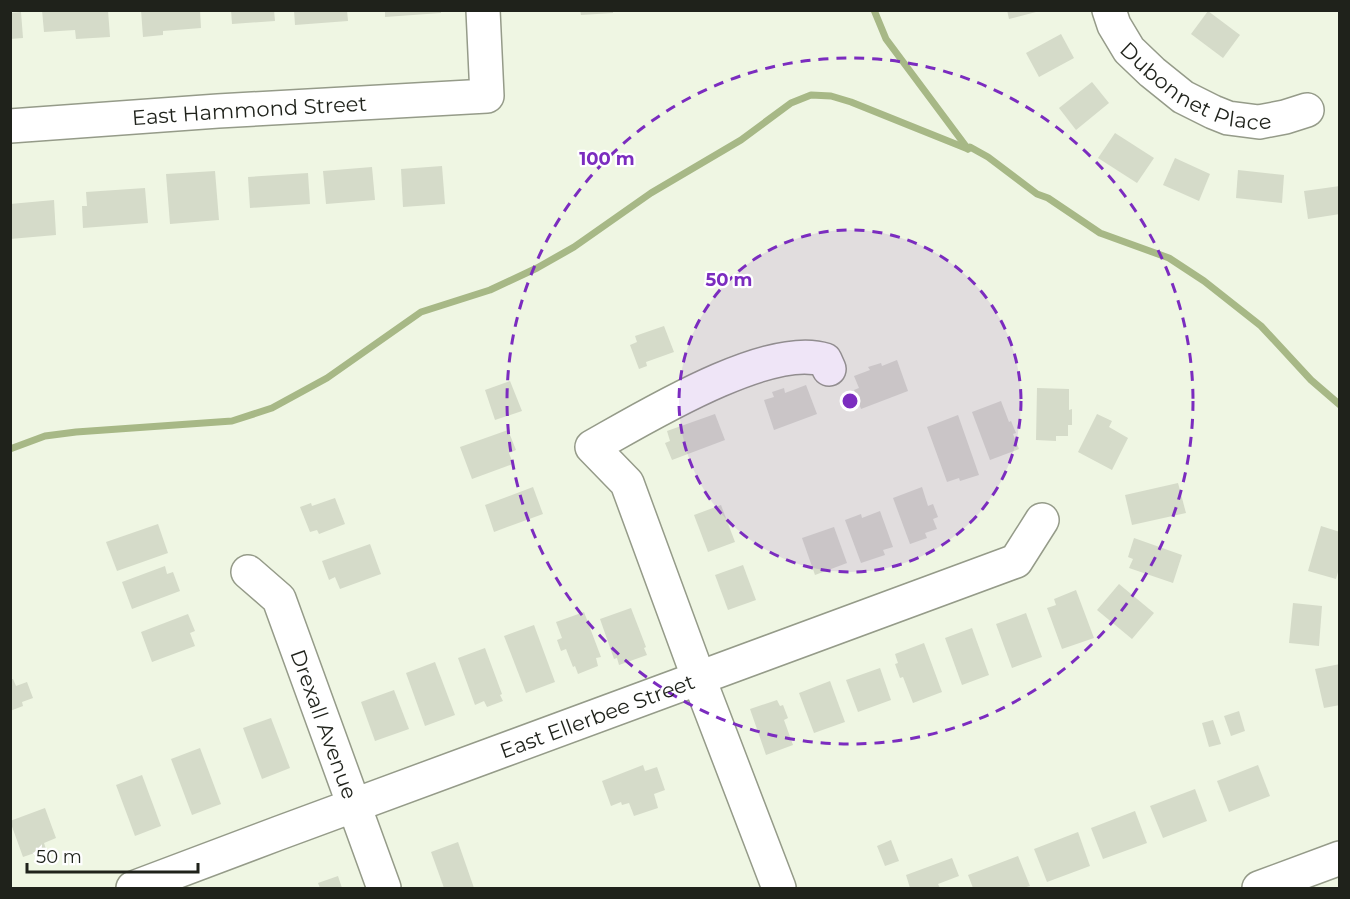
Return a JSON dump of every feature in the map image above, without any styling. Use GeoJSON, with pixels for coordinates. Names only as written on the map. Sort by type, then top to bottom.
{"type":"FeatureCollection","features":[{"type":"Feature","properties":{"kind":"street","name":"East Hammond Street"},"geometry":{"type":"LineString","coordinates":[[10,126],[487,96],[483,10]]}},
{"type":"Feature","properties":{"kind":"street","name":"Dubonnet Place"},"geometry":{"type":"LineString","coordinates":[[1109,10],[1114,25],[1129,50],[1183,97],[1228,118],[1259,122],[1307,110]]}},
{"type":"Feature","properties":{"kind":"street"},"geometry":{"type":"LineString","coordinates":[[779,888],[627,483],[592,447],[668,404],[735,373],[786,358],[815,356],[825,360],[829,369]]}},
{"type":"Feature","properties":{"kind":"street","name":"East Ellerbee Street"},"geometry":{"type":"LineString","coordinates":[[133,888],[1016,561],[1042,520]]}},
{"type":"Feature","properties":{"kind":"street","name":"Drexall Avenue"},"geometry":{"type":"LineString","coordinates":[[248,572],[279,599],[384,888]]}},
{"type":"Feature","properties":{"kind":"street"},"geometry":{"type":"LineString","coordinates":[[1259,888],[1340,858]]}},
{"type":"Feature","properties":{"kind":"building"},"geometry":{"type":"Polygon","coordinates":[[[42,10],[108,10],[110,37],[76,39],[75,30],[44,32],[42,10]]]}},
{"type":"Feature","properties":{"kind":"building"},"geometry":{"type":"Polygon","coordinates":[[[141,10],[200,10],[201,28],[163,31],[163,35],[143,37],[141,10]]]}},
{"type":"Feature","properties":{"kind":"building"},"geometry":{"type":"Polygon","coordinates":[[[231,10],[274,10],[275,21],[232,24],[231,10]]]}},
{"type":"Feature","properties":{"kind":"building"},"geometry":{"type":"Polygon","coordinates":[[[294,10],[347,10],[348,21],[295,25],[294,10]]]}},
{"type":"Feature","properties":{"kind":"building"},"geometry":{"type":"Polygon","coordinates":[[[385,10],[441,10],[441,13],[385,17],[385,10]]]}},
{"type":"Feature","properties":{"kind":"building"},"geometry":{"type":"Polygon","coordinates":[[[580,10],[613,10],[613,13],[581,15],[580,10]]]}},
{"type":"Feature","properties":{"kind":"building"},"geometry":{"type":"Polygon","coordinates":[[[1007,10],[1036,10],[1036,12],[1009,19],[1007,10]]]}},
{"type":"Feature","properties":{"kind":"building"},"geometry":{"type":"Polygon","coordinates":[[[1208,11],[1240,35],[1223,58],[1191,34],[1208,11]]]}},
{"type":"Feature","properties":{"kind":"building"},"geometry":{"type":"Polygon","coordinates":[[[21,12],[23,38],[10,39],[10,13],[21,12]]]}},
{"type":"Feature","properties":{"kind":"building"},"geometry":{"type":"Polygon","coordinates":[[[1061,34],[1074,58],[1039,77],[1026,53],[1061,34]]]}},
{"type":"Feature","properties":{"kind":"building"},"geometry":{"type":"Polygon","coordinates":[[[1092,82],[1109,103],[1076,130],[1059,108],[1092,82]]]}},
{"type":"Feature","properties":{"kind":"building"},"geometry":{"type":"Polygon","coordinates":[[[1115,133],[1154,158],[1137,183],[1098,158],[1115,133]]]}},
{"type":"Feature","properties":{"kind":"building"},"geometry":{"type":"Polygon","coordinates":[[[1175,158],[1210,174],[1199,201],[1163,185],[1175,158]]]}},
{"type":"Feature","properties":{"kind":"building"},"geometry":{"type":"Polygon","coordinates":[[[442,166],[445,204],[403,207],[401,169],[442,166]]]}},
{"type":"Feature","properties":{"kind":"building"},"geometry":{"type":"Polygon","coordinates":[[[372,167],[375,200],[326,204],[323,171],[372,167]]]}},
{"type":"Feature","properties":{"kind":"building"},"geometry":{"type":"Polygon","coordinates":[[[1238,170],[1284,175],[1282,203],[1236,198],[1238,170]]]}},
{"type":"Feature","properties":{"kind":"building"},"geometry":{"type":"Polygon","coordinates":[[[215,171],[219,220],[170,224],[166,174],[215,171]]]}},
{"type":"Feature","properties":{"kind":"building"},"geometry":{"type":"Polygon","coordinates":[[[308,173],[310,204],[250,208],[248,177],[308,173]]]}},
{"type":"Feature","properties":{"kind":"building"},"geometry":{"type":"Polygon","coordinates":[[[1340,186],[1340,214],[1308,219],[1304,191],[1340,186]]]}},
{"type":"Feature","properties":{"kind":"building"},"geometry":{"type":"Polygon","coordinates":[[[145,188],[148,223],[83,228],[82,206],[87,206],[86,192],[145,188]]]}},
{"type":"Feature","properties":{"kind":"building"},"geometry":{"type":"Polygon","coordinates":[[[54,200],[56,235],[10,239],[10,204],[54,200]]]}},
{"type":"Feature","properties":{"kind":"building"},"geometry":{"type":"Polygon","coordinates":[[[664,326],[674,352],[646,362],[647,366],[639,369],[630,345],[637,342],[635,336],[664,326]]]}},
{"type":"Feature","properties":{"kind":"building"},"geometry":{"type":"Polygon","coordinates":[[[897,360],[908,391],[861,409],[854,390],[859,388],[854,376],[870,370],[868,367],[881,363],[882,366],[897,360]]]}},
{"type":"Feature","properties":{"kind":"building"},"geometry":{"type":"Polygon","coordinates":[[[510,381],[522,411],[495,420],[485,390],[510,381]]]}},
{"type":"Feature","properties":{"kind":"building"},"geometry":{"type":"Polygon","coordinates":[[[806,385],[817,414],[774,430],[764,400],[774,397],[772,392],[784,388],[785,393],[806,385]]]}},
{"type":"Feature","properties":{"kind":"building"},"geometry":{"type":"Polygon","coordinates":[[[1037,388],[1069,389],[1072,425],[1068,425],[1068,436],[1056,436],[1056,441],[1036,440],[1037,388]]]}},
{"type":"Feature","properties":{"kind":"building"},"geometry":{"type":"Polygon","coordinates":[[[1001,401],[1016,433],[1013,434],[1019,449],[990,460],[972,412],[1001,401]]]}},
{"type":"Feature","properties":{"kind":"building"},"geometry":{"type":"Polygon","coordinates":[[[715,414],[725,440],[672,460],[665,443],[670,441],[667,431],[715,414]]]}},
{"type":"Feature","properties":{"kind":"building"},"geometry":{"type":"Polygon","coordinates":[[[1097,414],[1112,421],[1109,427],[1128,438],[1112,470],[1078,452],[1097,414]]]}},
{"type":"Feature","properties":{"kind":"building"},"geometry":{"type":"Polygon","coordinates":[[[958,415],[979,475],[960,481],[959,478],[947,482],[927,427],[958,415]]]}},
{"type":"Feature","properties":{"kind":"building"},"geometry":{"type":"Polygon","coordinates":[[[508,430],[516,450],[509,453],[513,464],[472,479],[460,447],[508,430]]]}},
{"type":"Feature","properties":{"kind":"building"},"geometry":{"type":"Polygon","coordinates":[[[1178,483],[1186,513],[1132,525],[1125,495],[1178,483]]]}},
{"type":"Feature","properties":{"kind":"building"},"geometry":{"type":"Polygon","coordinates":[[[533,487],[543,514],[494,532],[485,505],[533,487]]]}},
{"type":"Feature","properties":{"kind":"building"},"geometry":{"type":"Polygon","coordinates":[[[922,487],[928,506],[933,504],[938,517],[933,519],[937,529],[925,533],[927,538],[910,544],[893,498],[922,487]]]}},
{"type":"Feature","properties":{"kind":"building"},"geometry":{"type":"Polygon","coordinates":[[[335,498],[345,524],[319,534],[317,530],[310,532],[300,507],[311,503],[312,506],[335,498]]]}},
{"type":"Feature","properties":{"kind":"building"},"geometry":{"type":"Polygon","coordinates":[[[721,505],[735,542],[708,552],[694,515],[721,505]]]}},
{"type":"Feature","properties":{"kind":"building"},"geometry":{"type":"Polygon","coordinates":[[[880,511],[893,547],[883,550],[885,555],[861,563],[845,520],[861,514],[862,518],[880,511]]]}},
{"type":"Feature","properties":{"kind":"building"},"geometry":{"type":"Polygon","coordinates":[[[158,524],[168,553],[117,571],[106,542],[158,524]]]}},
{"type":"Feature","properties":{"kind":"building"},"geometry":{"type":"Polygon","coordinates":[[[1321,526],[1340,532],[1340,565],[1336,579],[1308,571],[1321,526]]]}},
{"type":"Feature","properties":{"kind":"building"},"geometry":{"type":"Polygon","coordinates":[[[834,527],[847,563],[815,575],[802,538],[834,527]]]}},
{"type":"Feature","properties":{"kind":"building"},"geometry":{"type":"Polygon","coordinates":[[[1134,538],[1182,555],[1173,583],[1129,568],[1133,559],[1128,557],[1134,538]]]}},
{"type":"Feature","properties":{"kind":"building"},"geometry":{"type":"Polygon","coordinates":[[[370,544],[381,574],[340,589],[335,577],[329,580],[322,561],[370,544]]]}},
{"type":"Feature","properties":{"kind":"building"},"geometry":{"type":"Polygon","coordinates":[[[743,565],[756,600],[728,610],[715,575],[743,565]]]}},
{"type":"Feature","properties":{"kind":"building"},"geometry":{"type":"Polygon","coordinates":[[[165,566],[167,574],[173,572],[180,591],[132,609],[122,582],[165,566]]]}},
{"type":"Feature","properties":{"kind":"building"},"geometry":{"type":"Polygon","coordinates":[[[1119,584],[1154,613],[1132,639],[1097,610],[1119,584]]]}},
{"type":"Feature","properties":{"kind":"building"},"geometry":{"type":"Polygon","coordinates":[[[1076,590],[1094,638],[1062,649],[1047,608],[1056,605],[1054,599],[1076,590]]]}},
{"type":"Feature","properties":{"kind":"building"},"geometry":{"type":"Polygon","coordinates":[[[1293,603],[1322,606],[1319,646],[1289,643],[1293,603]]]}},
{"type":"Feature","properties":{"kind":"building"},"geometry":{"type":"Polygon","coordinates":[[[631,608],[647,655],[619,665],[617,658],[614,659],[600,619],[631,608]]]}},
{"type":"Feature","properties":{"kind":"building"},"geometry":{"type":"Polygon","coordinates":[[[584,612],[601,657],[596,658],[598,666],[578,674],[566,649],[561,651],[557,640],[562,638],[556,622],[584,612]]]}},
{"type":"Feature","properties":{"kind":"building"},"geometry":{"type":"Polygon","coordinates":[[[1026,613],[1042,657],[1012,668],[996,624],[1026,613]]]}},
{"type":"Feature","properties":{"kind":"building"},"geometry":{"type":"Polygon","coordinates":[[[188,614],[195,631],[190,633],[195,646],[152,662],[141,632],[188,614]]]}},
{"type":"Feature","properties":{"kind":"building"},"geometry":{"type":"Polygon","coordinates":[[[534,625],[555,682],[526,693],[504,636],[534,625]]]}},
{"type":"Feature","properties":{"kind":"building"},"geometry":{"type":"Polygon","coordinates":[[[972,628],[989,675],[962,685],[945,638],[972,628]]]}},
{"type":"Feature","properties":{"kind":"building"},"geometry":{"type":"Polygon","coordinates":[[[924,643],[942,692],[913,703],[903,677],[900,678],[895,664],[898,663],[895,654],[924,643]]]}},
{"type":"Feature","properties":{"kind":"building"},"geometry":{"type":"Polygon","coordinates":[[[485,648],[503,701],[487,707],[484,701],[475,705],[458,658],[485,648]]]}},
{"type":"Feature","properties":{"kind":"building"},"geometry":{"type":"Polygon","coordinates":[[[435,662],[455,715],[425,726],[406,673],[435,662]]]}},
{"type":"Feature","properties":{"kind":"building"},"geometry":{"type":"Polygon","coordinates":[[[1340,664],[1340,705],[1324,708],[1315,669],[1340,664]]]}},
{"type":"Feature","properties":{"kind":"building"},"geometry":{"type":"Polygon","coordinates":[[[880,668],[891,700],[858,712],[846,680],[880,668]]]}},
{"type":"Feature","properties":{"kind":"building"},"geometry":{"type":"Polygon","coordinates":[[[10,679],[13,679],[16,686],[27,682],[33,698],[22,702],[23,706],[10,711],[10,679]]]}},
{"type":"Feature","properties":{"kind":"building"},"geometry":{"type":"Polygon","coordinates":[[[830,681],[845,722],[814,733],[799,693],[830,681]]]}},
{"type":"Feature","properties":{"kind":"building"},"geometry":{"type":"Polygon","coordinates":[[[394,690],[409,729],[375,741],[361,702],[394,690]]]}},
{"type":"Feature","properties":{"kind":"building"},"geometry":{"type":"Polygon","coordinates":[[[777,700],[780,706],[783,705],[788,718],[784,720],[793,745],[766,755],[750,709],[777,700]]]}},
{"type":"Feature","properties":{"kind":"building"},"geometry":{"type":"Polygon","coordinates":[[[1239,711],[1245,731],[1231,736],[1224,716],[1239,711]]]}},
{"type":"Feature","properties":{"kind":"building"},"geometry":{"type":"Polygon","coordinates":[[[271,718],[290,768],[262,779],[243,728],[271,718]]]}},
{"type":"Feature","properties":{"kind":"building"},"geometry":{"type":"Polygon","coordinates":[[[1213,720],[1221,744],[1209,747],[1202,723],[1213,720]]]}},
{"type":"Feature","properties":{"kind":"building"},"geometry":{"type":"Polygon","coordinates":[[[200,748],[221,804],[192,815],[171,759],[200,748]]]}},
{"type":"Feature","properties":{"kind":"building"},"geometry":{"type":"Polygon","coordinates":[[[643,765],[645,771],[657,767],[665,790],[654,794],[658,808],[634,816],[629,803],[622,805],[621,802],[611,806],[602,781],[643,765]]]}},
{"type":"Feature","properties":{"kind":"building"},"geometry":{"type":"Polygon","coordinates":[[[1258,765],[1270,796],[1229,812],[1217,781],[1258,765]]]}},
{"type":"Feature","properties":{"kind":"building"},"geometry":{"type":"Polygon","coordinates":[[[142,775],[161,826],[135,836],[116,785],[142,775]]]}},
{"type":"Feature","properties":{"kind":"building"},"geometry":{"type":"Polygon","coordinates":[[[1195,789],[1207,821],[1163,838],[1150,806],[1195,789]]]}},
{"type":"Feature","properties":{"kind":"building"},"geometry":{"type":"Polygon","coordinates":[[[45,808],[56,838],[44,843],[46,849],[23,857],[10,821],[45,808]]]}},
{"type":"Feature","properties":{"kind":"building"},"geometry":{"type":"Polygon","coordinates":[[[1135,811],[1147,843],[1103,859],[1091,828],[1135,811]]]}},
{"type":"Feature","properties":{"kind":"building"},"geometry":{"type":"Polygon","coordinates":[[[1078,832],[1090,866],[1047,882],[1034,849],[1078,832]]]}},
{"type":"Feature","properties":{"kind":"building"},"geometry":{"type":"Polygon","coordinates":[[[891,840],[899,861],[885,866],[877,846],[891,840]]]}},
{"type":"Feature","properties":{"kind":"building"},"geometry":{"type":"Polygon","coordinates":[[[458,842],[474,888],[444,888],[431,852],[458,842]]]}},
{"type":"Feature","properties":{"kind":"building"},"geometry":{"type":"Polygon","coordinates":[[[1018,856],[1030,886],[973,888],[968,875],[1018,856]]]}},
{"type":"Feature","properties":{"kind":"building"},"geometry":{"type":"Polygon","coordinates":[[[952,858],[959,876],[938,884],[940,888],[910,888],[906,875],[952,858]]]}},
{"type":"Feature","properties":{"kind":"building"},"geometry":{"type":"Polygon","coordinates":[[[338,876],[342,888],[320,888],[318,883],[338,876]]]}},
{"type":"Feature","properties":{"kind":"waterway"},"geometry":{"type":"LineString","coordinates":[[874,10],[886,39],[968,149],[970,147],[988,157],[1037,194],[1048,198],[1100,233],[1169,258],[1204,281],[1261,326],[1311,380],[1340,405]]}},
{"type":"Feature","properties":{"kind":"waterway"},"geometry":{"type":"LineString","coordinates":[[10,449],[45,436],[232,421],[272,408],[327,378],[421,312],[490,290],[537,268],[574,247],[651,193],[741,140],[791,103],[811,95],[831,96],[851,102],[968,149]]}}]}
